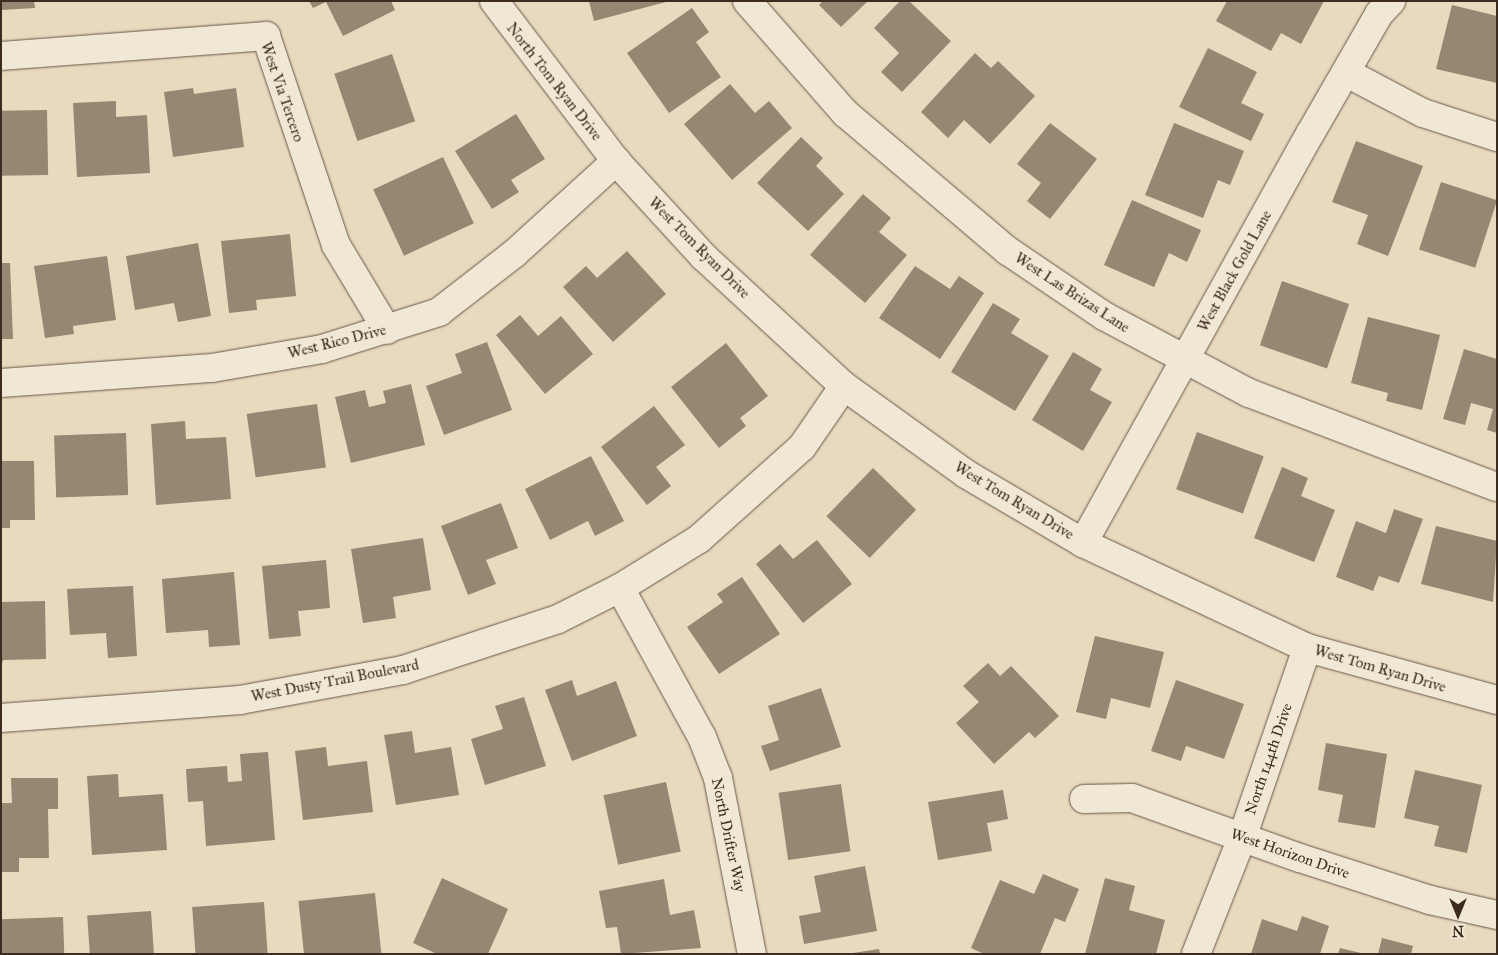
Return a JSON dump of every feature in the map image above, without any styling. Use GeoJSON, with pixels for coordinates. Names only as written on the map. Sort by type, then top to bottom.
{"type":"FeatureCollection","features":[{"type":"Feature","properties":{"kind":"street","name":"North Tom Ryan Drive"},"geometry":{"type":"LineString","coordinates":[[494,1],[616,161]]}},
{"type":"Feature","properties":{"kind":"street","name":"West Las Brizas Lane"},"geometry":{"type":"LineString","coordinates":[[748,1],[845,113],[1008,251],[1104,316],[1249,393],[1497,487]]}},
{"type":"Feature","properties":{"kind":"street","name":"West Black Gold Lane"},"geometry":{"type":"LineString","coordinates":[[1083,543],[1379,14],[1391,1]]}},
{"type":"Feature","properties":{"kind":"street","name":"West Via Tercero"},"geometry":{"type":"LineString","coordinates":[[1,56],[266,36],[336,246],[387,330]]}},
{"type":"Feature","properties":{"kind":"street"},"geometry":{"type":"LineString","coordinates":[[1347,72],[1423,113],[1497,137]]}},
{"type":"Feature","properties":{"kind":"street","name":"West Rico Drive"},"geometry":{"type":"LineString","coordinates":[[1,383],[212,368],[322,349],[439,312],[515,253],[616,161]]}},
{"type":"Feature","properties":{"kind":"street","name":"West Tom Ryan Drive"},"geometry":{"type":"LineString","coordinates":[[616,161],[704,257],[844,386],[966,474],[1083,543],[1307,648],[1497,700]]}},
{"type":"Feature","properties":{"kind":"street","name":"West Dusty Trail Boulevard"},"geometry":{"type":"LineString","coordinates":[[1,718],[240,700],[403,670],[558,619],[620,588],[699,539],[802,447],[844,386]]}},
{"type":"Feature","properties":{"kind":"street","name":"North Drifter Way"},"geometry":{"type":"LineString","coordinates":[[620,588],[702,737],[718,778],[752,954]]}},
{"type":"Feature","properties":{"kind":"street","name":"North 144th Drive"},"geometry":{"type":"LineString","coordinates":[[1196,954],[1242,838],[1307,648]]}},
{"type":"Feature","properties":{"kind":"street","name":"West Horizon Drive"},"geometry":{"type":"LineString","coordinates":[[1084,799],[1132,798],[1242,838],[1430,900],[1497,915]]}},
{"type":"Feature","properties":{"kind":"building"},"geometry":{"type":"Polygon","coordinates":[[[1,1],[34,1],[35,8],[1,10],[1,1]]]}},
{"type":"Feature","properties":{"kind":"building"},"geometry":{"type":"Polygon","coordinates":[[[309,1],[391,1],[395,10],[343,36],[326,2],[313,8],[309,1]]]}},
{"type":"Feature","properties":{"kind":"building"},"geometry":{"type":"Polygon","coordinates":[[[589,1],[666,1],[666,2],[594,21],[589,1]]]}},
{"type":"Feature","properties":{"kind":"building"},"geometry":{"type":"Polygon","coordinates":[[[823,1],[868,1],[841,27],[819,5],[823,1]]]}},
{"type":"Feature","properties":{"kind":"building"},"geometry":{"type":"Polygon","coordinates":[[[900,1],[909,1],[951,41],[902,92],[881,72],[899,53],[874,28],[900,1]]]}},
{"type":"Feature","properties":{"kind":"building"},"geometry":{"type":"Polygon","coordinates":[[[1227,1],[1324,1],[1301,44],[1281,33],[1271,51],[1216,21],[1227,1]]]}},
{"type":"Feature","properties":{"kind":"building"},"geometry":{"type":"Polygon","coordinates":[[[1452,5],[1497,16],[1497,83],[1436,69],[1452,5]]]}},
{"type":"Feature","properties":{"kind":"building"},"geometry":{"type":"Polygon","coordinates":[[[692,8],[709,32],[696,42],[721,77],[669,113],[627,53],[692,8]]]}},
{"type":"Feature","properties":{"kind":"building"},"geometry":{"type":"Polygon","coordinates":[[[1208,48],[1257,72],[1241,103],[1264,114],[1251,141],[1179,107],[1208,48]]]}},
{"type":"Feature","properties":{"kind":"building"},"geometry":{"type":"Polygon","coordinates":[[[975,53],[991,68],[998,61],[1035,96],[990,144],[964,120],[948,138],[921,112],[975,53]]]}},
{"type":"Feature","properties":{"kind":"building"},"geometry":{"type":"Polygon","coordinates":[[[392,54],[415,121],[357,141],[334,74],[392,54]]]}},
{"type":"Feature","properties":{"kind":"building"},"geometry":{"type":"Polygon","coordinates":[[[730,84],[755,113],[769,101],[792,128],[732,180],[684,124],[730,84]]]}},
{"type":"Feature","properties":{"kind":"building"},"geometry":{"type":"Polygon","coordinates":[[[193,88],[194,94],[236,88],[244,147],[173,157],[164,92],[193,88]]]}},
{"type":"Feature","properties":{"kind":"building"},"geometry":{"type":"Polygon","coordinates":[[[116,101],[116,117],[147,115],[150,173],[77,177],[73,103],[116,101]]]}},
{"type":"Feature","properties":{"kind":"building"},"geometry":{"type":"Polygon","coordinates":[[[47,110],[48,175],[2,176],[1,111],[47,110]]]}},
{"type":"Feature","properties":{"kind":"building"},"geometry":{"type":"Polygon","coordinates":[[[516,114],[545,159],[511,180],[519,192],[492,209],[455,151],[516,114]]]}},
{"type":"Feature","properties":{"kind":"building"},"geometry":{"type":"Polygon","coordinates":[[[1050,123],[1097,159],[1050,219],[1027,201],[1041,183],[1017,164],[1050,123]]]}},
{"type":"Feature","properties":{"kind":"building"},"geometry":{"type":"Polygon","coordinates":[[[1174,123],[1244,151],[1230,185],[1218,180],[1203,218],[1145,195],[1174,123]]]}},
{"type":"Feature","properties":{"kind":"building"},"geometry":{"type":"Polygon","coordinates":[[[801,137],[823,158],[816,166],[844,194],[808,231],[757,183],[801,137]]]}},
{"type":"Feature","properties":{"kind":"building"},"geometry":{"type":"Polygon","coordinates":[[[1356,141],[1423,166],[1388,256],[1357,244],[1368,215],[1332,202],[1356,141]]]}},
{"type":"Feature","properties":{"kind":"building"},"geometry":{"type":"Polygon","coordinates":[[[443,157],[474,223],[404,256],[373,190],[443,157]]]}},
{"type":"Feature","properties":{"kind":"building"},"geometry":{"type":"Polygon","coordinates":[[[1441,182],[1497,200],[1475,268],[1419,250],[1441,182]]]}},
{"type":"Feature","properties":{"kind":"building"},"geometry":{"type":"Polygon","coordinates":[[[863,194],[891,218],[879,232],[907,255],[865,303],[810,255],[863,194]]]}},
{"type":"Feature","properties":{"kind":"building"},"geometry":{"type":"Polygon","coordinates":[[[1132,200],[1201,230],[1187,262],[1169,253],[1154,287],[1104,265],[1132,200]]]}},
{"type":"Feature","properties":{"kind":"building"},"geometry":{"type":"Polygon","coordinates":[[[290,234],[296,296],[256,300],[257,310],[229,313],[221,241],[290,234]]]}},
{"type":"Feature","properties":{"kind":"building"},"geometry":{"type":"Polygon","coordinates":[[[198,243],[211,316],[178,322],[174,303],[135,310],[126,256],[198,243]]]}},
{"type":"Feature","properties":{"kind":"building"},"geometry":{"type":"Polygon","coordinates":[[[627,251],[666,294],[613,342],[563,287],[586,266],[597,278],[627,251]]]}},
{"type":"Feature","properties":{"kind":"building"},"geometry":{"type":"Polygon","coordinates":[[[107,256],[116,320],[73,326],[74,334],[45,338],[34,266],[107,256]]]}},
{"type":"Feature","properties":{"kind":"building"},"geometry":{"type":"Polygon","coordinates":[[[1,263],[10,263],[13,339],[1,339],[1,263]]]}},
{"type":"Feature","properties":{"kind":"building"},"geometry":{"type":"Polygon","coordinates":[[[915,266],[950,289],[959,276],[984,293],[940,359],[879,318],[915,266]]]}},
{"type":"Feature","properties":{"kind":"building"},"geometry":{"type":"Polygon","coordinates":[[[1282,281],[1349,304],[1327,368],[1260,345],[1282,281]]]}},
{"type":"Feature","properties":{"kind":"building"},"geometry":{"type":"Polygon","coordinates":[[[993,303],[1020,319],[1011,333],[1049,356],[1015,411],[951,372],[993,303]]]}},
{"type":"Feature","properties":{"kind":"building"},"geometry":{"type":"Polygon","coordinates":[[[520,315],[538,336],[561,316],[593,354],[545,394],[496,335],[520,315]]]}},
{"type":"Feature","properties":{"kind":"building"},"geometry":{"type":"Polygon","coordinates":[[[1368,317],[1440,335],[1422,410],[1386,401],[1388,393],[1351,383],[1368,317]]]}},
{"type":"Feature","properties":{"kind":"building"},"geometry":{"type":"Polygon","coordinates":[[[487,342],[512,410],[444,435],[426,386],[462,373],[455,354],[487,342]]]}},
{"type":"Feature","properties":{"kind":"building"},"geometry":{"type":"Polygon","coordinates":[[[726,343],[768,396],[740,418],[746,426],[719,448],[671,387],[726,343]]]}},
{"type":"Feature","properties":{"kind":"building"},"geometry":{"type":"Polygon","coordinates":[[[1464,349],[1497,359],[1497,433],[1487,430],[1493,409],[1471,403],[1465,425],[1443,419],[1464,349]]]}},
{"type":"Feature","properties":{"kind":"building"},"geometry":{"type":"Polygon","coordinates":[[[1073,352],[1102,369],[1090,390],[1112,402],[1083,451],[1032,420],[1073,352]]]}},
{"type":"Feature","properties":{"kind":"building"},"geometry":{"type":"Polygon","coordinates":[[[411,384],[425,445],[351,463],[335,397],[365,390],[369,407],[386,403],[383,391],[411,384]]]}},
{"type":"Feature","properties":{"kind":"building"},"geometry":{"type":"Polygon","coordinates":[[[317,404],[326,467],[256,477],[247,414],[317,404]]]}},
{"type":"Feature","properties":{"kind":"building"},"geometry":{"type":"Polygon","coordinates":[[[654,406],[685,445],[656,467],[671,486],[647,505],[601,447],[654,406]]]}},
{"type":"Feature","properties":{"kind":"building"},"geometry":{"type":"Polygon","coordinates":[[[185,421],[186,439],[226,437],[231,499],[156,505],[151,424],[185,421]]]}},
{"type":"Feature","properties":{"kind":"building"},"geometry":{"type":"Polygon","coordinates":[[[1197,432],[1264,456],[1243,514],[1176,489],[1197,432]]]}},
{"type":"Feature","properties":{"kind":"building"},"geometry":{"type":"Polygon","coordinates":[[[126,433],[128,495],[56,497],[54,436],[126,433]]]}},
{"type":"Feature","properties":{"kind":"building"},"geometry":{"type":"Polygon","coordinates":[[[591,456],[624,521],[595,536],[588,521],[550,540],[525,489],[591,456]]]}},
{"type":"Feature","properties":{"kind":"building"},"geometry":{"type":"Polygon","coordinates":[[[1,461],[34,461],[35,520],[10,520],[10,528],[1,528],[1,461]]]}},
{"type":"Feature","properties":{"kind":"building"},"geometry":{"type":"Polygon","coordinates":[[[1282,467],[1308,478],[1301,496],[1335,510],[1314,562],[1254,538],[1282,467]]]}},
{"type":"Feature","properties":{"kind":"building"},"geometry":{"type":"Polygon","coordinates":[[[873,468],[916,510],[870,558],[826,516],[873,468]]]}},
{"type":"Feature","properties":{"kind":"building"},"geometry":{"type":"Polygon","coordinates":[[[501,503],[518,548],[486,560],[496,584],[468,595],[441,526],[501,503]]]}},
{"type":"Feature","properties":{"kind":"building"},"geometry":{"type":"Polygon","coordinates":[[[1394,509],[1423,519],[1399,583],[1379,576],[1373,591],[1336,577],[1356,521],[1386,533],[1394,509]]]}},
{"type":"Feature","properties":{"kind":"building"},"geometry":{"type":"Polygon","coordinates":[[[1436,526],[1497,541],[1493,602],[1421,584],[1436,526]]]}},
{"type":"Feature","properties":{"kind":"building"},"geometry":{"type":"Polygon","coordinates":[[[423,538],[431,590],[393,597],[396,618],[363,623],[351,549],[423,538]]]}},
{"type":"Feature","properties":{"kind":"building"},"geometry":{"type":"Polygon","coordinates":[[[817,540],[852,584],[803,623],[756,564],[780,544],[793,559],[817,540]]]}},
{"type":"Feature","properties":{"kind":"building"},"geometry":{"type":"Polygon","coordinates":[[[326,560],[330,608],[298,611],[301,636],[269,639],[262,566],[326,560]]]}},
{"type":"Feature","properties":{"kind":"building"},"geometry":{"type":"Polygon","coordinates":[[[234,572],[240,645],[209,647],[208,630],[166,633],[162,579],[234,572]]]}},
{"type":"Feature","properties":{"kind":"building"},"geometry":{"type":"Polygon","coordinates":[[[742,577],[780,634],[719,674],[687,627],[723,602],[717,594],[742,577]]]}},
{"type":"Feature","properties":{"kind":"building"},"geometry":{"type":"Polygon","coordinates":[[[133,586],[137,656],[108,658],[106,633],[70,635],[67,589],[133,586]]]}},
{"type":"Feature","properties":{"kind":"building"},"geometry":{"type":"Polygon","coordinates":[[[45,601],[46,659],[3,660],[1,667],[1,602],[45,601]]]}},
{"type":"Feature","properties":{"kind":"building"},"geometry":{"type":"Polygon","coordinates":[[[1095,636],[1164,652],[1150,708],[1111,698],[1106,719],[1076,712],[1095,636]]]}},
{"type":"Feature","properties":{"kind":"building"},"geometry":{"type":"Polygon","coordinates":[[[988,663],[1000,676],[1011,666],[1059,716],[1035,738],[1029,732],[994,764],[956,723],[979,702],[963,686],[988,663]]]}},
{"type":"Feature","properties":{"kind":"building"},"geometry":{"type":"Polygon","coordinates":[[[572,680],[577,696],[616,681],[637,736],[572,761],[545,690],[572,680]]]}},
{"type":"Feature","properties":{"kind":"building"},"geometry":{"type":"Polygon","coordinates":[[[1176,680],[1244,704],[1224,759],[1186,746],[1181,761],[1151,751],[1176,680]]]}},
{"type":"Feature","properties":{"kind":"building"},"geometry":{"type":"Polygon","coordinates":[[[821,688],[841,747],[770,771],[761,746],[779,740],[768,706],[821,688]]]}},
{"type":"Feature","properties":{"kind":"building"},"geometry":{"type":"Polygon","coordinates":[[[524,697],[546,766],[485,785],[471,739],[503,729],[495,706],[524,697]]]}},
{"type":"Feature","properties":{"kind":"building"},"geometry":{"type":"Polygon","coordinates":[[[412,731],[415,753],[451,747],[459,795],[396,805],[384,735],[412,731]]]}},
{"type":"Feature","properties":{"kind":"building"},"geometry":{"type":"Polygon","coordinates":[[[1326,743],[1387,754],[1375,828],[1338,822],[1343,795],[1318,790],[1326,743]]]}},
{"type":"Feature","properties":{"kind":"building"},"geometry":{"type":"Polygon","coordinates":[[[326,747],[328,766],[367,761],[373,812],[303,820],[295,751],[326,747]]]}},
{"type":"Feature","properties":{"kind":"building"},"geometry":{"type":"Polygon","coordinates":[[[268,752],[275,840],[206,846],[203,801],[188,802],[186,769],[227,766],[228,782],[242,781],[240,754],[268,752]]]}},
{"type":"Feature","properties":{"kind":"building"},"geometry":{"type":"Polygon","coordinates":[[[1415,770],[1482,785],[1467,853],[1434,846],[1439,826],[1404,818],[1415,770]]]}},
{"type":"Feature","properties":{"kind":"building"},"geometry":{"type":"Polygon","coordinates":[[[118,774],[119,797],[163,794],[167,850],[92,855],[87,776],[118,774]]]}},
{"type":"Feature","properties":{"kind":"building"},"geometry":{"type":"Polygon","coordinates":[[[11,778],[58,778],[58,809],[48,809],[49,858],[19,858],[19,872],[1,872],[1,803],[12,803],[11,778]]]}},
{"type":"Feature","properties":{"kind":"building"},"geometry":{"type":"Polygon","coordinates":[[[666,782],[681,851],[618,865],[603,795],[666,782]]]}},
{"type":"Feature","properties":{"kind":"building"},"geometry":{"type":"Polygon","coordinates":[[[841,784],[850,851],[788,860],[779,793],[841,784]]]}},
{"type":"Feature","properties":{"kind":"building"},"geometry":{"type":"Polygon","coordinates":[[[1003,790],[1008,819],[987,823],[992,851],[938,860],[928,802],[1003,790]]]}},
{"type":"Feature","properties":{"kind":"building"},"geometry":{"type":"Polygon","coordinates":[[[865,866],[877,931],[804,944],[799,916],[821,912],[814,876],[865,866]]]}},
{"type":"Feature","properties":{"kind":"building"},"geometry":{"type":"Polygon","coordinates":[[[1043,874],[1079,889],[1065,922],[1055,918],[1040,954],[984,954],[971,948],[1000,880],[1034,894],[1043,874]]]}},
{"type":"Feature","properties":{"kind":"building"},"geometry":{"type":"Polygon","coordinates":[[[442,878],[508,909],[488,954],[437,954],[413,943],[442,878]]]}},
{"type":"Feature","properties":{"kind":"building"},"geometry":{"type":"Polygon","coordinates":[[[1105,878],[1135,886],[1129,910],[1165,920],[1156,954],[1085,954],[1105,878]]]}},
{"type":"Feature","properties":{"kind":"building"},"geometry":{"type":"Polygon","coordinates":[[[664,879],[670,915],[694,910],[701,948],[621,954],[617,927],[606,928],[599,891],[664,879]]]}},
{"type":"Feature","properties":{"kind":"building"},"geometry":{"type":"Polygon","coordinates":[[[375,893],[381,954],[304,954],[298,901],[375,893]]]}},
{"type":"Feature","properties":{"kind":"building"},"geometry":{"type":"Polygon","coordinates":[[[264,902],[268,954],[195,954],[192,907],[264,902]]]}},
{"type":"Feature","properties":{"kind":"building"},"geometry":{"type":"Polygon","coordinates":[[[151,911],[154,954],[90,954],[87,915],[151,911]]]}},
{"type":"Feature","properties":{"kind":"building"},"geometry":{"type":"Polygon","coordinates":[[[1302,916],[1329,926],[1320,954],[1251,954],[1262,919],[1297,931],[1302,916]]]}},
{"type":"Feature","properties":{"kind":"building"},"geometry":{"type":"Polygon","coordinates":[[[63,917],[64,954],[2,954],[1,919],[63,917]]]}},
{"type":"Feature","properties":{"kind":"building"},"geometry":{"type":"Polygon","coordinates":[[[1382,938],[1413,946],[1411,954],[1378,954],[1382,938]]]}},
{"type":"Feature","properties":{"kind":"building"},"geometry":{"type":"Polygon","coordinates":[[[1340,948],[1361,953],[1361,954],[1338,954],[1340,948]]]}},
{"type":"Feature","properties":{"kind":"building"},"geometry":{"type":"Polygon","coordinates":[[[879,949],[880,954],[853,954],[853,953],[879,949]]]}}]}
